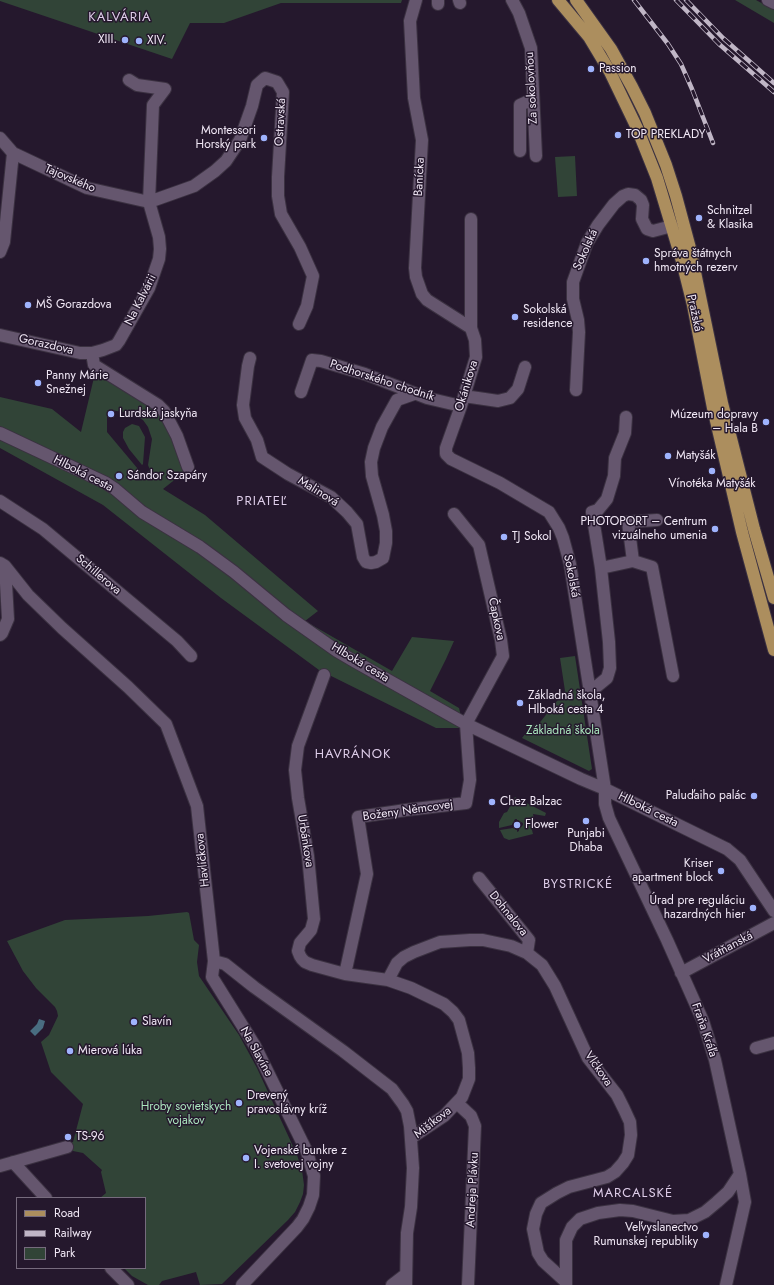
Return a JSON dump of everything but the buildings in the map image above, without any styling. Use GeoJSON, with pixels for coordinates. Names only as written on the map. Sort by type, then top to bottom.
{"type":"FeatureCollection","features":[{"type":"Feature","properties":{"kind":"main road","name":"Pražská"},"geometry":{"type":"LineString","coordinates":[[558,0],[589,37],[615,82],[650,160],[672,226],[693,305],[713,408],[742,532],[774,650]]}},
{"type":"Feature","properties":{"kind":"main road","name":"Pražská"},"geometry":{"type":"LineString","coordinates":[[576,0],[611,49],[632,87],[658,144],[668,171],[690,248],[724,410],[754,529],[774,598]]}},
{"type":"Feature","properties":{"kind":"street","name":"Banícka"},"geometry":{"type":"LineString","coordinates":[[416,0],[410,21],[414,98],[422,140],[415,268],[416,277],[422,294],[427,300],[471,328]]}},
{"type":"Feature","properties":{"kind":"street","name":"Za sokolovňou"},"geometry":{"type":"LineString","coordinates":[[512,0],[519,13],[531,48],[536,156]]}},
{"type":"Feature","properties":{"kind":"street"},"geometry":{"type":"LineString","coordinates":[[768,0],[774,3]]}},
{"type":"Feature","properties":{"kind":"street","name":"Ostravská"},"geometry":{"type":"LineString","coordinates":[[150,202],[194,186],[226,161],[240,140],[252,106],[257,85],[265,78],[277,82],[283,92],[278,177],[278,196],[281,214],[300,247],[313,276],[308,306],[299,324]]}},
{"type":"Feature","properties":{"kind":"street","name":"Na Kalvárii"},"geometry":{"type":"LineString","coordinates":[[92,353],[116,345],[149,288],[159,259],[159,237],[150,202],[154,105],[165,89],[137,85],[129,80]]}},
{"type":"Feature","properties":{"kind":"street"},"geometry":{"type":"LineString","coordinates":[[520,151],[520,105],[533,99]]}},
{"type":"Feature","properties":{"kind":"street","name":"Tajovského"},"geometry":{"type":"LineString","coordinates":[[0,138],[13,153],[87,188],[150,202]]}},
{"type":"Feature","properties":{"kind":"street"},"geometry":{"type":"LineString","coordinates":[[0,252],[4,242],[13,153]]}},
{"type":"Feature","properties":{"kind":"street","name":"Sokolská"},"geometry":{"type":"LineString","coordinates":[[576,390],[579,332],[573,299],[573,282],[587,243],[598,225],[614,204],[623,196],[628,194],[635,195],[641,200],[643,205],[642,219],[647,229],[653,231],[672,226]]}},
{"type":"Feature","properties":{"kind":"street","name":"Okánikova"},"geometry":{"type":"LineString","coordinates":[[471,219],[471,328],[475,340],[476,356],[463,401],[446,448],[446,454],[451,459],[489,477]]}},
{"type":"Feature","properties":{"kind":"street","name":"Gorazdova"},"geometry":{"type":"LineString","coordinates":[[0,335],[86,354],[92,353]]}},
{"type":"Feature","properties":{"kind":"street"},"geometry":{"type":"LineString","coordinates":[[92,353],[94,365],[158,405],[164,411],[177,436],[188,467]]}},
{"type":"Feature","properties":{"kind":"street","name":"Malinová"},"geometry":{"type":"LineString","coordinates":[[250,358],[243,405],[245,418],[257,440],[262,457],[288,474],[331,497],[347,512],[357,524],[362,558],[366,562],[376,562],[382,558],[386,543],[383,515],[372,476],[371,462],[374,448],[388,416],[397,400],[414,394]]}},
{"type":"Feature","properties":{"kind":"street","name":"Podhorského chodník"},"geometry":{"type":"LineString","coordinates":[[301,392],[312,360],[365,374],[427,398],[463,401],[498,401],[510,398],[518,389],[525,367]]}},
{"type":"Feature","properties":{"kind":"street"},"geometry":{"type":"LineString","coordinates":[[590,688],[596,687],[607,678],[610,668],[610,642],[601,568],[592,512],[598,510],[607,499],[614,476],[615,458],[625,433],[626,417]]}},
{"type":"Feature","properties":{"kind":"street","name":"Hlboká cesta"},"geometry":{"type":"LineString","coordinates":[[0,434],[106,483],[142,512],[200,547],[234,572],[286,615],[337,651],[466,724],[605,789],[727,849],[740,860],[774,911]]}},
{"type":"Feature","properties":{"kind":"street","name":"Sokolská"},"geometry":{"type":"LineString","coordinates":[[489,477],[507,486],[549,512],[559,528],[570,564],[605,789]]}},
{"type":"Feature","properties":{"kind":"street","name":"Schillerova"},"geometry":{"type":"LineString","coordinates":[[0,502],[43,529],[177,641],[191,656]]}},
{"type":"Feature","properties":{"kind":"street","name":"Čapkova"},"geometry":{"type":"LineString","coordinates":[[454,514],[479,545],[501,640],[502,656],[466,724]]}},
{"type":"Feature","properties":{"kind":"street"},"geometry":{"type":"LineString","coordinates":[[633,561],[628,522],[657,520]]}},
{"type":"Feature","properties":{"kind":"street"},"geometry":{"type":"LineString","coordinates":[[601,568],[633,561],[652,567],[673,676]]}},
{"type":"Feature","properties":{"kind":"street"},"geometry":{"type":"LineString","coordinates":[[0,635],[2,633],[4,620],[2,564]]}},
{"type":"Feature","properties":{"kind":"street","name":"Havlíčkova"},"geometry":{"type":"LineString","coordinates":[[2,564],[28,595],[166,724],[197,806],[214,961]]}},
{"type":"Feature","properties":{"kind":"street","name":"Urbánkova"},"geometry":{"type":"LineString","coordinates":[[324,675],[298,746],[295,770],[298,798],[308,856],[314,919],[311,930],[300,943],[298,951],[305,962],[345,974]]}},
{"type":"Feature","properties":{"kind":"street","name":"Boženy Němcovej"},"geometry":{"type":"LineString","coordinates":[[345,974],[368,874],[358,817],[466,803],[470,780],[466,724]]}},
{"type":"Feature","properties":{"kind":"street","name":"Fraňa Kráľa"},"geometry":{"type":"LineString","coordinates":[[605,789],[605,804],[609,818],[703,1021],[713,1054],[745,1202],[726,1285]]}},
{"type":"Feature","properties":{"kind":"street","name":"Dohnalova"},"geometry":{"type":"LineString","coordinates":[[479,878],[529,940],[528,953]]}},
{"type":"Feature","properties":{"kind":"street","name":"Vrátňanská"},"geometry":{"type":"LineString","coordinates":[[681,973],[774,923]]}},
{"type":"Feature","properties":{"kind":"street","name":"Vlčkova"},"geometry":{"type":"LineString","coordinates":[[388,980],[397,963],[404,957],[425,947],[440,942],[455,940],[483,940],[511,946],[528,953],[542,965],[555,986],[588,1058],[624,1108],[630,1122],[631,1129],[630,1149],[626,1159],[619,1168],[607,1177],[569,1187],[557,1193],[541,1203],[536,1214],[533,1229],[535,1245],[540,1258],[566,1283]]}},
{"type":"Feature","properties":{"kind":"street"},"geometry":{"type":"LineString","coordinates":[[214,961],[225,964],[392,1089],[398,1095],[407,1111],[411,1138]]}},
{"type":"Feature","properties":{"kind":"street","name":"Na Slavíne"},"geometry":{"type":"LineString","coordinates":[[214,961],[212,977],[255,1046],[307,1152],[314,1176],[314,1188],[311,1202],[300,1224],[242,1285]]}},
{"type":"Feature","properties":{"kind":"street","name":"Mišíkova"},"geometry":{"type":"LineString","coordinates":[[345,974],[388,980],[411,988],[444,1004],[459,1020],[468,1053],[468,1083],[462,1097],[444,1116],[411,1138],[413,1168],[405,1280]]}},
{"type":"Feature","properties":{"kind":"street"},"geometry":{"type":"LineString","coordinates":[[756,1048],[774,1043]]}},
{"type":"Feature","properties":{"kind":"street","name":"Andreja Plávku"},"geometry":{"type":"LineString","coordinates":[[457,1103],[472,1116],[475,1126],[468,1285]]}},
{"type":"Feature","properties":{"kind":"street"},"geometry":{"type":"LineString","coordinates":[[0,1166],[67,1147]]}},
{"type":"Feature","properties":{"kind":"street"},"geometry":{"type":"LineString","coordinates":[[13,1162],[45,1197]]}},
{"type":"Feature","properties":{"kind":"street"},"geometry":{"type":"LineString","coordinates":[[566,1283],[566,1240],[572,1227],[580,1219],[598,1213],[620,1210],[633,1211],[673,1221],[689,1220],[705,1212],[717,1202],[728,1192],[740,1174]]}},
{"type":"Feature","properties":{"kind":"street"},"geometry":{"type":"LineString","coordinates":[[112,1269],[128,1285]]}},
{"type":"Feature","properties":{"kind":"street"},"geometry":{"type":"LineString","coordinates":[[392,1285],[405,1280]]}},
{"type":"Feature","properties":{"kind":"green space","name":"KALVÁRIA"},"geometry":{"type":"Polygon","coordinates":[[[0,0],[402,0],[401,3],[281,3],[224,23],[190,23],[172,59],[0,0]]]}},
{"type":"Feature","properties":{"kind":"green space"},"geometry":{"type":"Polygon","coordinates":[[[735,0],[756,0],[774,10],[774,23],[735,0]]]}},
{"type":"Feature","properties":{"kind":"green space"},"geometry":{"type":"Polygon","coordinates":[[[575,156],[577,196],[558,197],[555,157],[575,156]]]}},
{"type":"Feature","properties":{"kind":"green space"},"geometry":{"type":"Polygon","coordinates":[[[96,369],[162,412],[187,470],[163,489],[205,515],[318,611],[305,621],[392,671],[412,637],[454,641],[430,691],[459,708],[464,728],[436,728],[319,670],[221,598],[103,505],[0,448],[0,397],[52,409],[81,432],[96,369]],[[107,411],[107,432],[143,475],[150,470],[148,465],[152,439],[148,427],[143,420],[132,413],[107,411]]]}},
{"type":"Feature","properties":{"kind":"green space"},"geometry":{"type":"Polygon","coordinates":[[[132,424],[139,426],[145,437],[142,465],[129,449],[123,438],[125,428],[132,424]]]}},
{"type":"Feature","properties":{"kind":"green space","name":"Základná škola"},"geometry":{"type":"Polygon","coordinates":[[[575,656],[592,769],[589,771],[522,738],[533,724],[537,726],[565,691],[560,658],[575,656]]]}},
{"type":"Feature","properties":{"kind":"green space"},"geometry":{"type":"Polygon","coordinates":[[[515,797],[546,813],[545,816],[533,814],[535,824],[531,826],[533,834],[509,840],[504,838],[500,830],[513,828],[517,830],[517,832],[523,823],[515,819],[512,825],[499,828],[499,822],[504,813],[507,812],[515,797]]]}},
{"type":"Feature","properties":{"kind":"green space","name":"Hroby sovietskych vojakov"},"geometry":{"type":"Polygon","coordinates":[[[189,913],[194,940],[199,945],[197,962],[199,976],[239,1035],[257,1068],[297,1155],[302,1170],[304,1185],[303,1194],[295,1212],[222,1284],[200,1285],[196,1272],[162,1281],[159,1285],[148,1285],[132,1276],[125,1269],[146,1269],[146,1197],[101,1197],[106,1193],[101,1172],[102,1170],[83,1153],[68,1150],[66,1144],[73,1142],[83,1104],[51,1072],[41,1042],[49,1035],[58,1016],[57,1011],[23,971],[7,941],[65,920],[189,913]]]}},
{"type":"Feature","properties":{"kind":"water"},"geometry":{"type":"Polygon","coordinates":[[[39,1019],[45,1021],[43,1028],[35,1036],[30,1031],[37,1024],[39,1019]]]}},
{"type":"Feature","properties":{"kind":"railway"},"geometry":{"type":"LineString","coordinates":[[634,0],[668,44],[681,64],[713,143]]}},
{"type":"Feature","properties":{"kind":"railway"},"geometry":{"type":"LineString","coordinates":[[676,0],[719,44],[774,92]]}},
{"type":"Feature","properties":{"kind":"railway"},"geometry":{"type":"LineString","coordinates":[[686,0],[723,38],[774,83]]}},
{"type":"Feature","properties":{"kind":"place","name":"XIII."},"geometry":{"type":"Point","coordinates":[125,40]}},
{"type":"Feature","properties":{"kind":"place","name":"XIV."},"geometry":{"type":"Point","coordinates":[139,41]}},
{"type":"Feature","properties":{"kind":"place","name":"Passion"},"geometry":{"type":"Point","coordinates":[591,69]}},
{"type":"Feature","properties":{"kind":"place","name":"TOP PREKLADY"},"geometry":{"type":"Point","coordinates":[618,135]}},
{"type":"Feature","properties":{"kind":"place","name":"Montessori Horský park"},"geometry":{"type":"Point","coordinates":[264,138]}},
{"type":"Feature","properties":{"kind":"place","name":"Schnitzel & Klasika"},"geometry":{"type":"Point","coordinates":[699,218]}},
{"type":"Feature","properties":{"kind":"place","name":"Správa štátnych hmotných rezerv"},"geometry":{"type":"Point","coordinates":[646,261]}},
{"type":"Feature","properties":{"kind":"place","name":"MŠ Gorazdova"},"geometry":{"type":"Point","coordinates":[28,305]}},
{"type":"Feature","properties":{"kind":"place","name":"Sokolská residence"},"geometry":{"type":"Point","coordinates":[515,317]}},
{"type":"Feature","properties":{"kind":"place","name":"Panny Márie Snežnej"},"geometry":{"type":"Point","coordinates":[38,383]}},
{"type":"Feature","properties":{"kind":"place","name":"Lurdská jaskyňa"},"geometry":{"type":"Point","coordinates":[111,414]}},
{"type":"Feature","properties":{"kind":"place","name":"Múzeum dopravy – Hala B"},"geometry":{"type":"Point","coordinates":[766,422]}},
{"type":"Feature","properties":{"kind":"place","name":"Matyšák"},"geometry":{"type":"Point","coordinates":[668,456]}},
{"type":"Feature","properties":{"kind":"place","name":"Vínotéka Matyšák"},"geometry":{"type":"Point","coordinates":[712,471]}},
{"type":"Feature","properties":{"kind":"place","name":"Sándor Szapáry"},"geometry":{"type":"Point","coordinates":[119,476]}},
{"type":"Feature","properties":{"kind":"place","name":"PHOTOPORT – Centrum vizuálneho umenia"},"geometry":{"type":"Point","coordinates":[715,529]}},
{"type":"Feature","properties":{"kind":"place","name":"TJ Sokol"},"geometry":{"type":"Point","coordinates":[504,537]}},
{"type":"Feature","properties":{"kind":"place","name":"Základná škola, Hlboká cesta 4"},"geometry":{"type":"Point","coordinates":[520,703]}},
{"type":"Feature","properties":{"kind":"place","name":"Paluďaiho palác"},"geometry":{"type":"Point","coordinates":[754,796]}},
{"type":"Feature","properties":{"kind":"place","name":"Chez Balzac"},"geometry":{"type":"Point","coordinates":[492,802]}},
{"type":"Feature","properties":{"kind":"place","name":"Punjabi Dhaba"},"geometry":{"type":"Point","coordinates":[586,821]}},
{"type":"Feature","properties":{"kind":"place","name":"Flower"},"geometry":{"type":"Point","coordinates":[517,825]}},
{"type":"Feature","properties":{"kind":"place","name":"Kriser apartment block"},"geometry":{"type":"Point","coordinates":[721,871]}},
{"type":"Feature","properties":{"kind":"place","name":"Úrad pre reguláciu hazardných hier"},"geometry":{"type":"Point","coordinates":[753,908]}},
{"type":"Feature","properties":{"kind":"place","name":"Slavín"},"geometry":{"type":"Point","coordinates":[134,1022]}},
{"type":"Feature","properties":{"kind":"place","name":"Mierová lúka"},"geometry":{"type":"Point","coordinates":[70,1051]}},
{"type":"Feature","properties":{"kind":"place","name":"Drevený pravoslávny kríž"},"geometry":{"type":"Point","coordinates":[239,1103]}},
{"type":"Feature","properties":{"kind":"place","name":"TS-96"},"geometry":{"type":"Point","coordinates":[68,1137]}},
{"type":"Feature","properties":{"kind":"place","name":"Vojenské bunkre z I. svetovej vojny"},"geometry":{"type":"Point","coordinates":[246,1158]}},
{"type":"Feature","properties":{"kind":"place","name":"Veľvyslanectvo Rumunskej republiky"},"geometry":{"type":"Point","coordinates":[706,1235]}},
{"type":"Feature","properties":{"kind":"district","name":"KALVÁRIA"},"geometry":{"type":"Point","coordinates":[120,18]}},
{"type":"Feature","properties":{"kind":"district","name":"PRIATEĽ"},"geometry":{"type":"Point","coordinates":[262,502]}},
{"type":"Feature","properties":{"kind":"district","name":"HAVRÁNOK"},"geometry":{"type":"Point","coordinates":[353,755]}},
{"type":"Feature","properties":{"kind":"district","name":"BYSTRICKÉ"},"geometry":{"type":"Point","coordinates":[578,885]}},
{"type":"Feature","properties":{"kind":"district","name":"MARCALSKÉ"},"geometry":{"type":"Point","coordinates":[633,1194]}}]}
